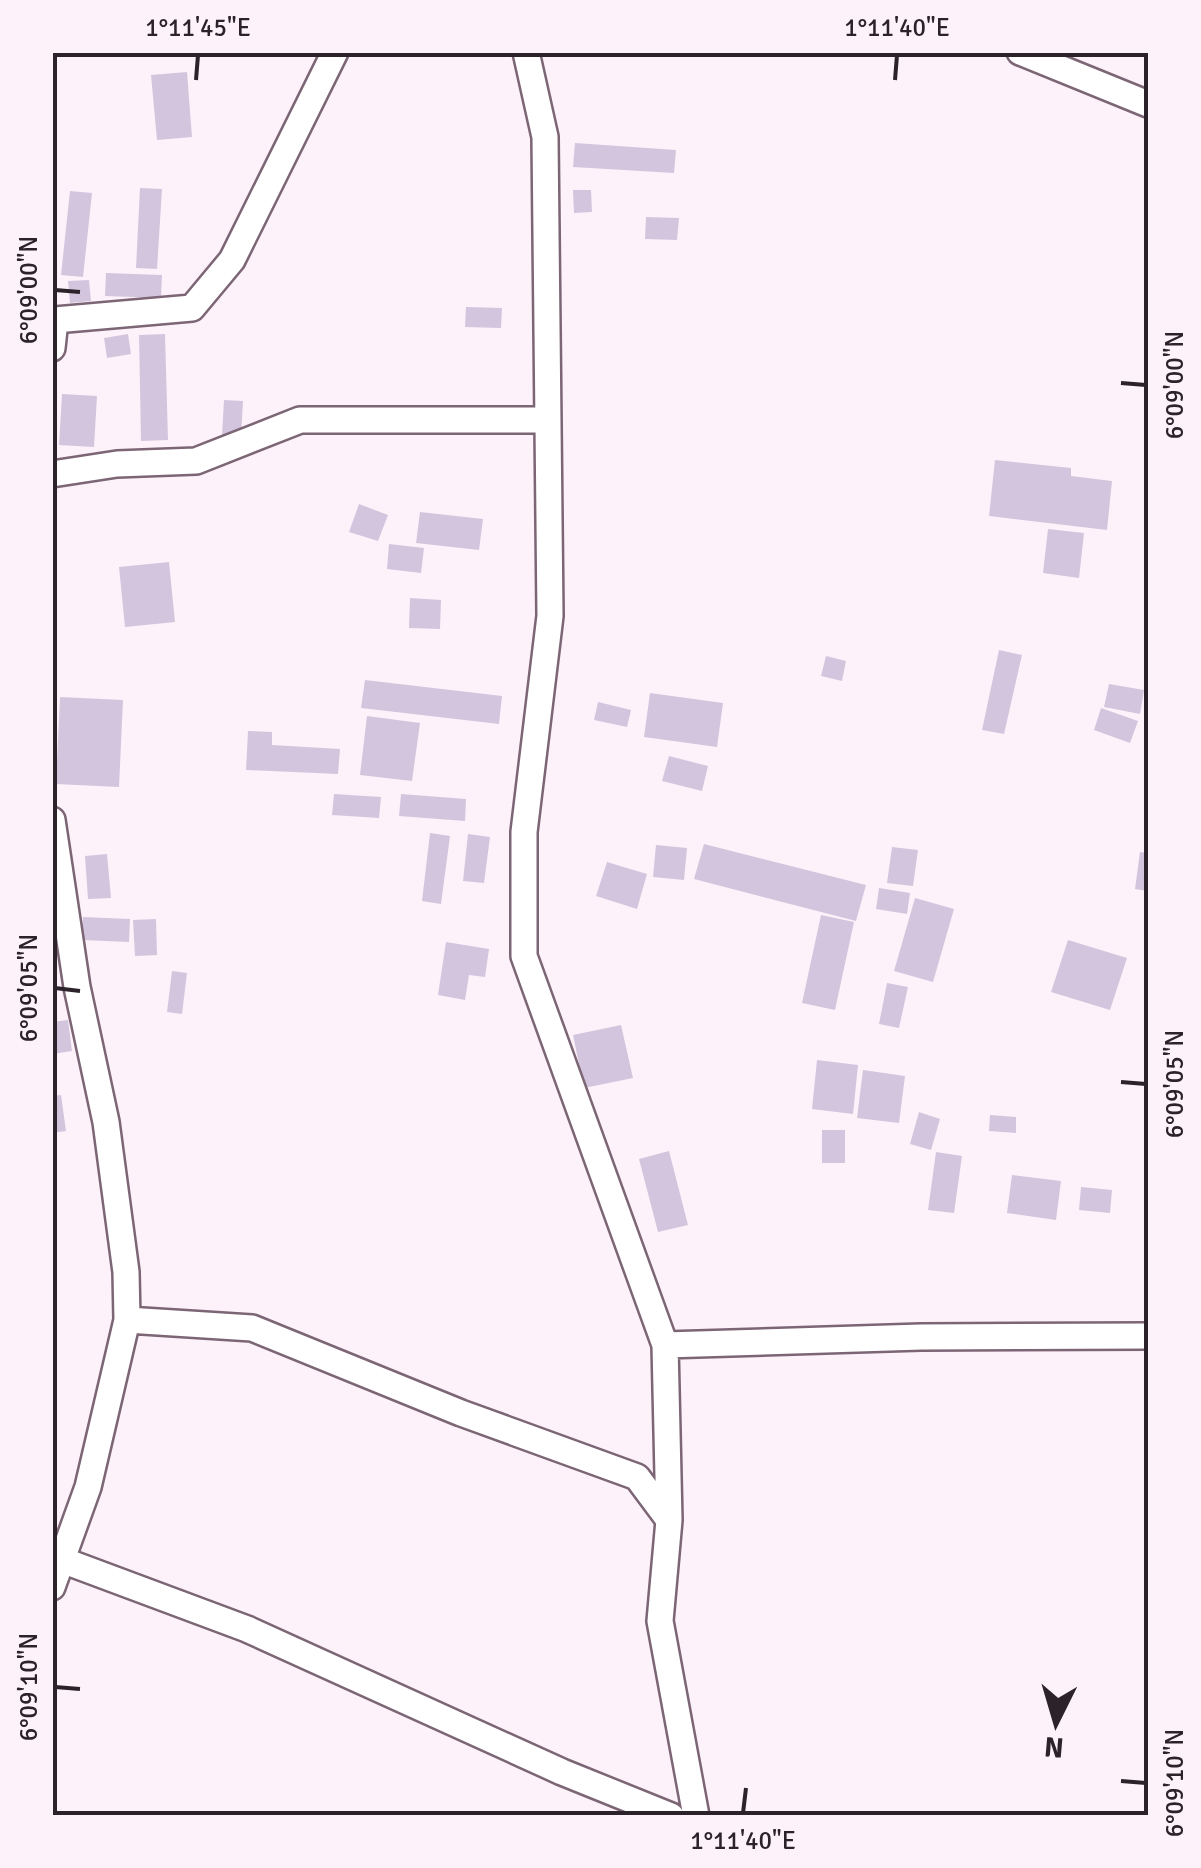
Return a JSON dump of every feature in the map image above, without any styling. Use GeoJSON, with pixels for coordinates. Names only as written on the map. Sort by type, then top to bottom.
{"type":"FeatureCollection","features":[{"type":"Feature","properties":{"kind":"street"},"geometry":{"type":"LineString","coordinates":[[52,348],[56,320],[192,308],[232,260],[336,52]]}},
{"type":"Feature","properties":{"kind":"street"},"geometry":{"type":"LineString","coordinates":[[526,52],[545,137],[550,616],[524,832],[524,956],[665,1345],[668,1520],[660,1620],[696,1816]]}},
{"type":"Feature","properties":{"kind":"street"},"geometry":{"type":"LineString","coordinates":[[1020,52],[1148,104]]}},
{"type":"Feature","properties":{"kind":"street"},"geometry":{"type":"LineString","coordinates":[[52,474],[117,464],[196,461],[300,420],[545,420]]}},
{"type":"Feature","properties":{"kind":"street"},"geometry":{"type":"LineString","coordinates":[[52,820],[76,988],[106,1122],[126,1272],[127,1320],[88,1486],[52,1587]]}},
{"type":"Feature","properties":{"kind":"street"},"geometry":{"type":"LineString","coordinates":[[127,1320],[252,1328],[461,1414],[636,1476],[668,1520]]}},
{"type":"Feature","properties":{"kind":"street"},"geometry":{"type":"LineString","coordinates":[[665,1345],[921,1337],[1148,1336]]}},
{"type":"Feature","properties":{"kind":"street"},"geometry":{"type":"LineString","coordinates":[[62,1560],[247,1629],[562,1772],[671,1816]]}},
{"type":"Feature","properties":{"kind":"building"},"geometry":{"type":"Polygon","coordinates":[[[187,72],[192,137],[157,140],[151,75],[187,72]]]}},
{"type":"Feature","properties":{"kind":"building"},"geometry":{"type":"Polygon","coordinates":[[[575,143],[676,150],[674,173],[573,167],[575,143]]]}},
{"type":"Feature","properties":{"kind":"building"},"geometry":{"type":"Polygon","coordinates":[[[140,188],[162,189],[157,269],[136,268],[140,188]]]}},
{"type":"Feature","properties":{"kind":"building"},"geometry":{"type":"Polygon","coordinates":[[[573,190],[591,190],[592,212],[574,213],[573,190]]]}},
{"type":"Feature","properties":{"kind":"building"},"geometry":{"type":"Polygon","coordinates":[[[70,191],[92,193],[83,277],[61,275],[70,191]]]}},
{"type":"Feature","properties":{"kind":"building"},"geometry":{"type":"Polygon","coordinates":[[[646,217],[679,218],[677,240],[645,239],[646,217]]]}},
{"type":"Feature","properties":{"kind":"building"},"geometry":{"type":"Polygon","coordinates":[[[106,273],[162,275],[161,298],[105,296],[106,273]]]}},
{"type":"Feature","properties":{"kind":"building"},"geometry":{"type":"Polygon","coordinates":[[[89,280],[91,301],[70,303],[68,281],[89,280]]]}},
{"type":"Feature","properties":{"kind":"building"},"geometry":{"type":"Polygon","coordinates":[[[466,307],[502,308],[501,328],[465,327],[466,307]]]}},
{"type":"Feature","properties":{"kind":"building"},"geometry":{"type":"Polygon","coordinates":[[[128,334],[131,354],[107,358],[104,338],[128,334]]]}},
{"type":"Feature","properties":{"kind":"building"},"geometry":{"type":"Polygon","coordinates":[[[165,334],[168,440],[141,441],[139,335],[165,334]]]}},
{"type":"Feature","properties":{"kind":"building"},"geometry":{"type":"Polygon","coordinates":[[[62,394],[97,396],[94,447],[59,445],[62,394]]]}},
{"type":"Feature","properties":{"kind":"building"},"geometry":{"type":"Polygon","coordinates":[[[224,400],[243,401],[241,436],[222,435],[224,400]]]}},
{"type":"Feature","properties":{"kind":"building"},"geometry":{"type":"Polygon","coordinates":[[[995,460],[1071,468],[1071,476],[1112,481],[1107,530],[989,516],[995,460]]]}},
{"type":"Feature","properties":{"kind":"building"},"geometry":{"type":"Polygon","coordinates":[[[359,504],[388,515],[378,541],[349,532],[359,504]]]}},
{"type":"Feature","properties":{"kind":"building"},"geometry":{"type":"Polygon","coordinates":[[[420,512],[483,519],[479,550],[416,543],[420,512]]]}},
{"type":"Feature","properties":{"kind":"building"},"geometry":{"type":"Polygon","coordinates":[[[1048,529],[1084,533],[1079,578],[1043,573],[1048,529]]]}},
{"type":"Feature","properties":{"kind":"building"},"geometry":{"type":"Polygon","coordinates":[[[389,544],[424,548],[421,573],[387,569],[389,544]]]}},
{"type":"Feature","properties":{"kind":"building"},"geometry":{"type":"Polygon","coordinates":[[[169,562],[175,622],[125,627],[119,567],[169,562]]]}},
{"type":"Feature","properties":{"kind":"building"},"geometry":{"type":"Polygon","coordinates":[[[410,598],[441,600],[440,629],[409,628],[410,598]]]}},
{"type":"Feature","properties":{"kind":"building"},"geometry":{"type":"Polygon","coordinates":[[[999,650],[1022,655],[1004,734],[982,730],[999,650]]]}},
{"type":"Feature","properties":{"kind":"building"},"geometry":{"type":"Polygon","coordinates":[[[826,656],[846,661],[842,681],[821,676],[826,656]]]}},
{"type":"Feature","properties":{"kind":"building"},"geometry":{"type":"Polygon","coordinates":[[[365,680],[502,696],[499,724],[361,708],[365,680]]]}},
{"type":"Feature","properties":{"kind":"building"},"geometry":{"type":"Polygon","coordinates":[[[1109,684],[1144,690],[1140,714],[1104,707],[1109,684]]]}},
{"type":"Feature","properties":{"kind":"building"},"geometry":{"type":"Polygon","coordinates":[[[650,693],[723,703],[717,747],[644,737],[650,693]]]}},
{"type":"Feature","properties":{"kind":"building"},"geometry":{"type":"Polygon","coordinates":[[[60,697],[123,700],[119,787],[56,784],[60,697]]]}},
{"type":"Feature","properties":{"kind":"building"},"geometry":{"type":"Polygon","coordinates":[[[598,702],[631,710],[627,727],[594,720],[598,702]]]}},
{"type":"Feature","properties":{"kind":"building"},"geometry":{"type":"Polygon","coordinates":[[[1101,708],[1138,721],[1130,743],[1094,730],[1101,708]]]}},
{"type":"Feature","properties":{"kind":"building"},"geometry":{"type":"Polygon","coordinates":[[[367,716],[420,723],[412,781],[360,775],[367,716]]]}},
{"type":"Feature","properties":{"kind":"building"},"geometry":{"type":"Polygon","coordinates":[[[248,731],[272,732],[272,745],[340,749],[338,774],[246,770],[248,731]]]}},
{"type":"Feature","properties":{"kind":"building"},"geometry":{"type":"Polygon","coordinates":[[[669,756],[708,766],[702,791],[662,781],[669,756]]]}},
{"type":"Feature","properties":{"kind":"building"},"geometry":{"type":"Polygon","coordinates":[[[334,794],[381,797],[379,818],[332,815],[334,794]]]}},
{"type":"Feature","properties":{"kind":"building"},"geometry":{"type":"Polygon","coordinates":[[[401,794],[466,799],[465,821],[399,816],[401,794]]]}},
{"type":"Feature","properties":{"kind":"building"},"geometry":{"type":"Polygon","coordinates":[[[430,833],[450,836],[441,904],[422,901],[430,833]]]}},
{"type":"Feature","properties":{"kind":"building"},"geometry":{"type":"Polygon","coordinates":[[[468,834],[490,837],[484,883],[463,881],[468,834]]]}},
{"type":"Feature","properties":{"kind":"building"},"geometry":{"type":"Polygon","coordinates":[[[704,844],[866,885],[856,921],[694,879],[704,844]]]}},
{"type":"Feature","properties":{"kind":"building"},"geometry":{"type":"Polygon","coordinates":[[[656,845],[687,848],[684,880],[653,877],[656,845]]]}},
{"type":"Feature","properties":{"kind":"building"},"geometry":{"type":"Polygon","coordinates":[[[892,847],[918,850],[913,886],[887,883],[892,847]]]}},
{"type":"Feature","properties":{"kind":"building"},"geometry":{"type":"Polygon","coordinates":[[[1140,852],[1148,853],[1148,891],[1135,889],[1140,852]]]}},
{"type":"Feature","properties":{"kind":"building"},"geometry":{"type":"Polygon","coordinates":[[[107,854],[111,898],[88,899],[85,856],[107,854]]]}},
{"type":"Feature","properties":{"kind":"building"},"geometry":{"type":"Polygon","coordinates":[[[607,862],[647,874],[637,909],[596,896],[607,862]]]}},
{"type":"Feature","properties":{"kind":"building"},"geometry":{"type":"Polygon","coordinates":[[[879,888],[910,893],[907,914],[876,909],[879,888]]]}},
{"type":"Feature","properties":{"kind":"building"},"geometry":{"type":"Polygon","coordinates":[[[915,898],[954,909],[933,982],[894,971],[915,898]]]}},
{"type":"Feature","properties":{"kind":"building"},"geometry":{"type":"Polygon","coordinates":[[[821,915],[854,922],[835,1010],[802,1003],[821,915]]]}},
{"type":"Feature","properties":{"kind":"building"},"geometry":{"type":"Polygon","coordinates":[[[83,917],[130,919],[129,942],[82,940],[83,917]]]}},
{"type":"Feature","properties":{"kind":"building"},"geometry":{"type":"Polygon","coordinates":[[[156,919],[157,955],[135,956],[133,920],[156,919]]]}},
{"type":"Feature","properties":{"kind":"building"},"geometry":{"type":"Polygon","coordinates":[[[1068,940],[1127,958],[1110,1010],[1051,992],[1068,940]]]}},
{"type":"Feature","properties":{"kind":"building"},"geometry":{"type":"Polygon","coordinates":[[[446,942],[489,949],[485,977],[469,975],[465,1000],[438,995],[446,942]]]}},
{"type":"Feature","properties":{"kind":"building"},"geometry":{"type":"Polygon","coordinates":[[[172,971],[187,973],[182,1014],[167,1012],[172,971]]]}},
{"type":"Feature","properties":{"kind":"building"},"geometry":{"type":"Polygon","coordinates":[[[887,983],[908,987],[899,1028],[879,1024],[887,983]]]}},
{"type":"Feature","properties":{"kind":"building"},"geometry":{"type":"Polygon","coordinates":[[[68,1020],[72,1051],[52,1054],[52,1022],[68,1020]]]}},
{"type":"Feature","properties":{"kind":"building"},"geometry":{"type":"Polygon","coordinates":[[[621,1025],[633,1078],[584,1088],[573,1035],[621,1025]]]}},
{"type":"Feature","properties":{"kind":"building"},"geometry":{"type":"Polygon","coordinates":[[[817,1060],[858,1065],[853,1114],[812,1109],[817,1060]]]}},
{"type":"Feature","properties":{"kind":"building"},"geometry":{"type":"Polygon","coordinates":[[[863,1070],[905,1076],[899,1123],[857,1118],[863,1070]]]}},
{"type":"Feature","properties":{"kind":"building"},"geometry":{"type":"Polygon","coordinates":[[[61,1095],[66,1131],[52,1133],[52,1096],[61,1095]]]}},
{"type":"Feature","properties":{"kind":"building"},"geometry":{"type":"Polygon","coordinates":[[[919,1112],[940,1119],[931,1150],[910,1144],[919,1112]]]}},
{"type":"Feature","properties":{"kind":"building"},"geometry":{"type":"Polygon","coordinates":[[[990,1115],[1016,1117],[1016,1133],[989,1131],[990,1115]]]}},
{"type":"Feature","properties":{"kind":"building"},"geometry":{"type":"Polygon","coordinates":[[[822,1130],[845,1130],[845,1163],[822,1163],[822,1130]]]}},
{"type":"Feature","properties":{"kind":"building"},"geometry":{"type":"Polygon","coordinates":[[[669,1151],[688,1225],[658,1232],[639,1159],[669,1151]]]}},
{"type":"Feature","properties":{"kind":"building"},"geometry":{"type":"Polygon","coordinates":[[[936,1152],[962,1156],[954,1213],[928,1210],[936,1152]]]}},
{"type":"Feature","properties":{"kind":"building"},"geometry":{"type":"Polygon","coordinates":[[[1012,1175],[1061,1181],[1056,1220],[1007,1213],[1012,1175]]]}},
{"type":"Feature","properties":{"kind":"building"},"geometry":{"type":"Polygon","coordinates":[[[1081,1187],[1112,1190],[1110,1213],[1079,1210],[1081,1187]]]}}]}
